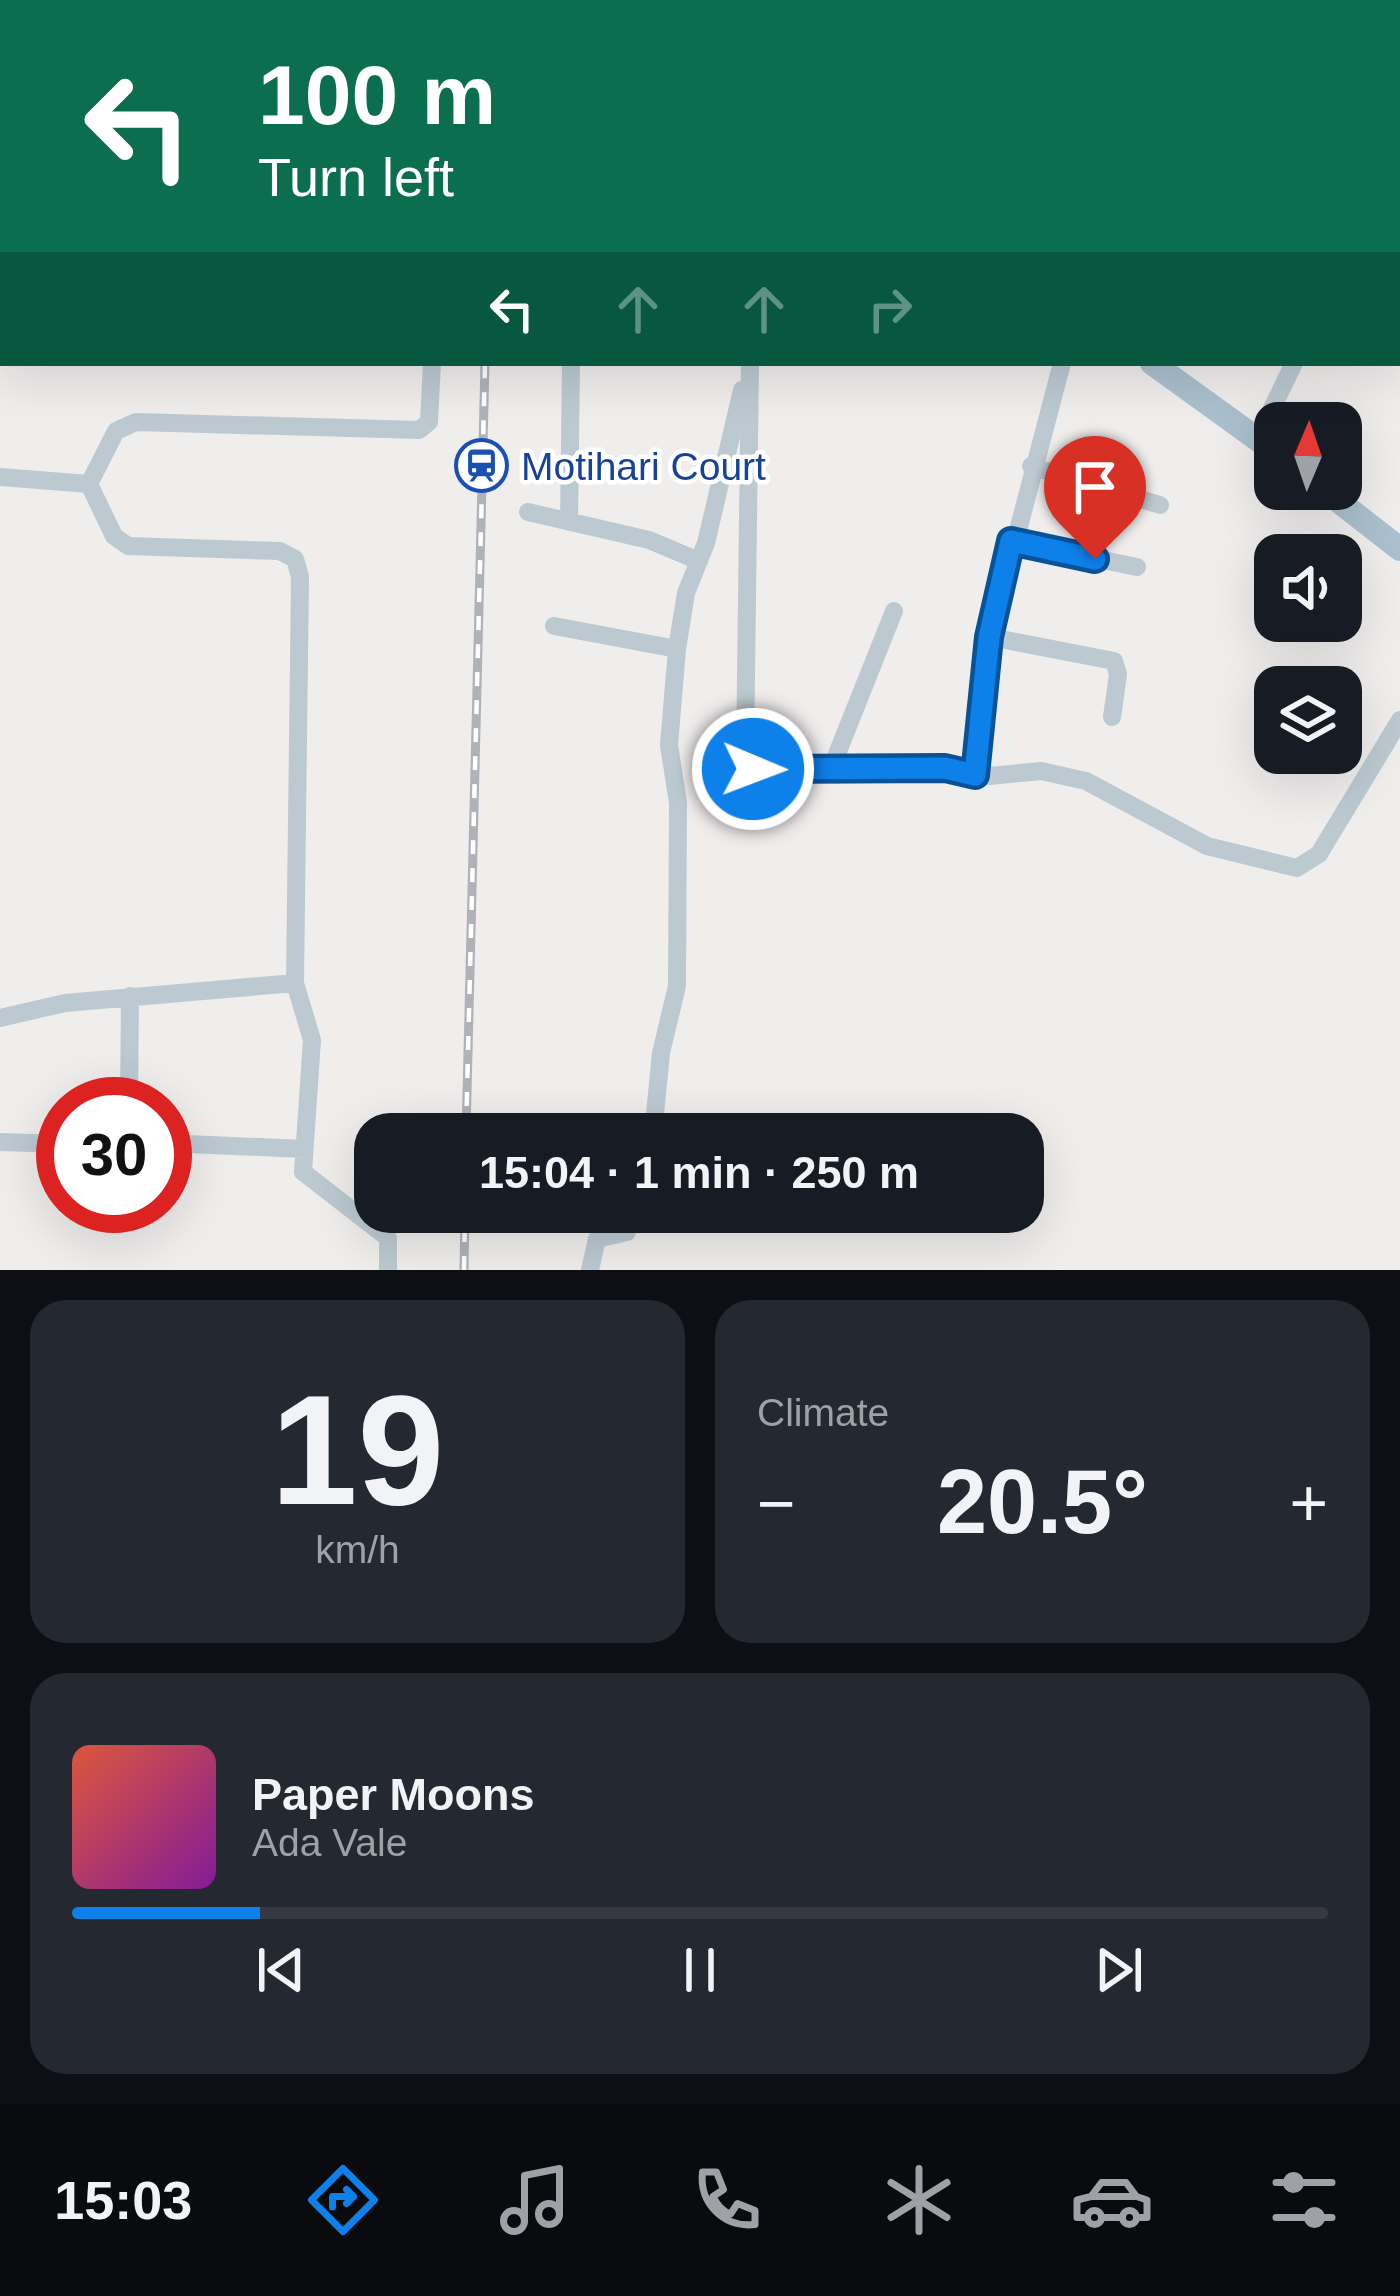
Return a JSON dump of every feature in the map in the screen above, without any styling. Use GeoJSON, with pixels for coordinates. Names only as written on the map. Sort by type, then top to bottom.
{"type":"FeatureCollection","features":[{"type":"Feature","properties":{"kind":"main road"},"geometry":{"type":"LineString","coordinates":[[1156,366],[1254,437]]}},
{"type":"Feature","properties":{"kind":"main road"},"geometry":{"type":"LineString","coordinates":[[1181,366],[1254,421]]}},
{"type":"Feature","properties":{"kind":"main road"},"geometry":{"type":"LineString","coordinates":[[1362,502],[1400,530]]}},
{"type":"Feature","properties":{"kind":"main road"},"geometry":{"type":"LineString","coordinates":[[1350,510],[1400,549]]}},
{"type":"Feature","properties":{"kind":"street"},"geometry":{"type":"LineString","coordinates":[[89,484],[116,430],[136,422],[419,430],[429,422],[432,366]]}},
{"type":"Feature","properties":{"kind":"street"},"geometry":{"type":"LineString","coordinates":[[569,522],[571,366]]}},
{"type":"Feature","properties":{"kind":"street"},"geometry":{"type":"LineString","coordinates":[[655,1113],[661,1053],[677,986],[678,803],[669,745],[677,649],[686,593],[699,561],[748,366]]}},
{"type":"Feature","properties":{"kind":"street"},"geometry":{"type":"LineString","coordinates":[[749,366],[746,761],[759,770],[945,768],[975,775],[1031,770],[1086,781],[1207,846],[1297,868],[1319,854],[1400,720]]}},
{"type":"Feature","properties":{"kind":"street"},"geometry":{"type":"LineString","coordinates":[[975,775],[989,637],[1061,366]]}},
{"type":"Feature","properties":{"kind":"street"},"geometry":{"type":"LineString","coordinates":[[1280,402],[1293,366]]}},
{"type":"Feature","properties":{"kind":"street"},"geometry":{"type":"LineString","coordinates":[[1031,466],[1160,505]]}},
{"type":"Feature","properties":{"kind":"street"},"geometry":{"type":"LineString","coordinates":[[0,477],[89,484]]}},
{"type":"Feature","properties":{"kind":"street"},"geometry":{"type":"LineString","coordinates":[[89,484],[114,536],[128,546],[280,551],[298,567],[295,982],[312,1040],[305,1177],[388,1238],[388,1270]]}},
{"type":"Feature","properties":{"kind":"street"},"geometry":{"type":"LineString","coordinates":[[528,512],[650,540],[699,561]]}},
{"type":"Feature","properties":{"kind":"street"},"geometry":{"type":"LineString","coordinates":[[1011,541],[1137,567]]}},
{"type":"Feature","properties":{"kind":"street"},"geometry":{"type":"LineString","coordinates":[[831,769],[894,611]]}},
{"type":"Feature","properties":{"kind":"street"},"geometry":{"type":"LineString","coordinates":[[554,626],[677,649]]}},
{"type":"Feature","properties":{"kind":"street"},"geometry":{"type":"LineString","coordinates":[[989,637],[1114,661],[1118,668],[1112,717]]}},
{"type":"Feature","properties":{"kind":"street"},"geometry":{"type":"LineString","coordinates":[[0,1018],[65,1003],[240,991],[295,982]]}},
{"type":"Feature","properties":{"kind":"street"},"geometry":{"type":"LineString","coordinates":[[129,1077],[130,996]]}},
{"type":"Feature","properties":{"kind":"street"},"geometry":{"type":"LineString","coordinates":[[0,1142],[36,1143]]}},
{"type":"Feature","properties":{"kind":"street"},"geometry":{"type":"LineString","coordinates":[[192,1145],[304,1149]]}},
{"type":"Feature","properties":{"kind":"street"},"geometry":{"type":"LineString","coordinates":[[590,1270],[597,1239],[623,1233]]}},
{"type":"Feature","properties":{"kind":"railway"},"geometry":{"type":"LineString","coordinates":[[467,1113],[485,366]]}},
{"type":"Feature","properties":{"kind":"railway"},"geometry":{"type":"LineString","coordinates":[[464,1270],[465,1233]]}},
{"type":"Feature","properties":{"kind":"place","name":"Motihari Court"},"geometry":{"type":"Point","coordinates":[482,466]}},
{"type":"Feature","properties":{"kind":"route"},"geometry":{"type":"LineString","coordinates":[[753,769],[945,768],[975,775],[989,637],[1011,541],[1095,559]]}}]}
